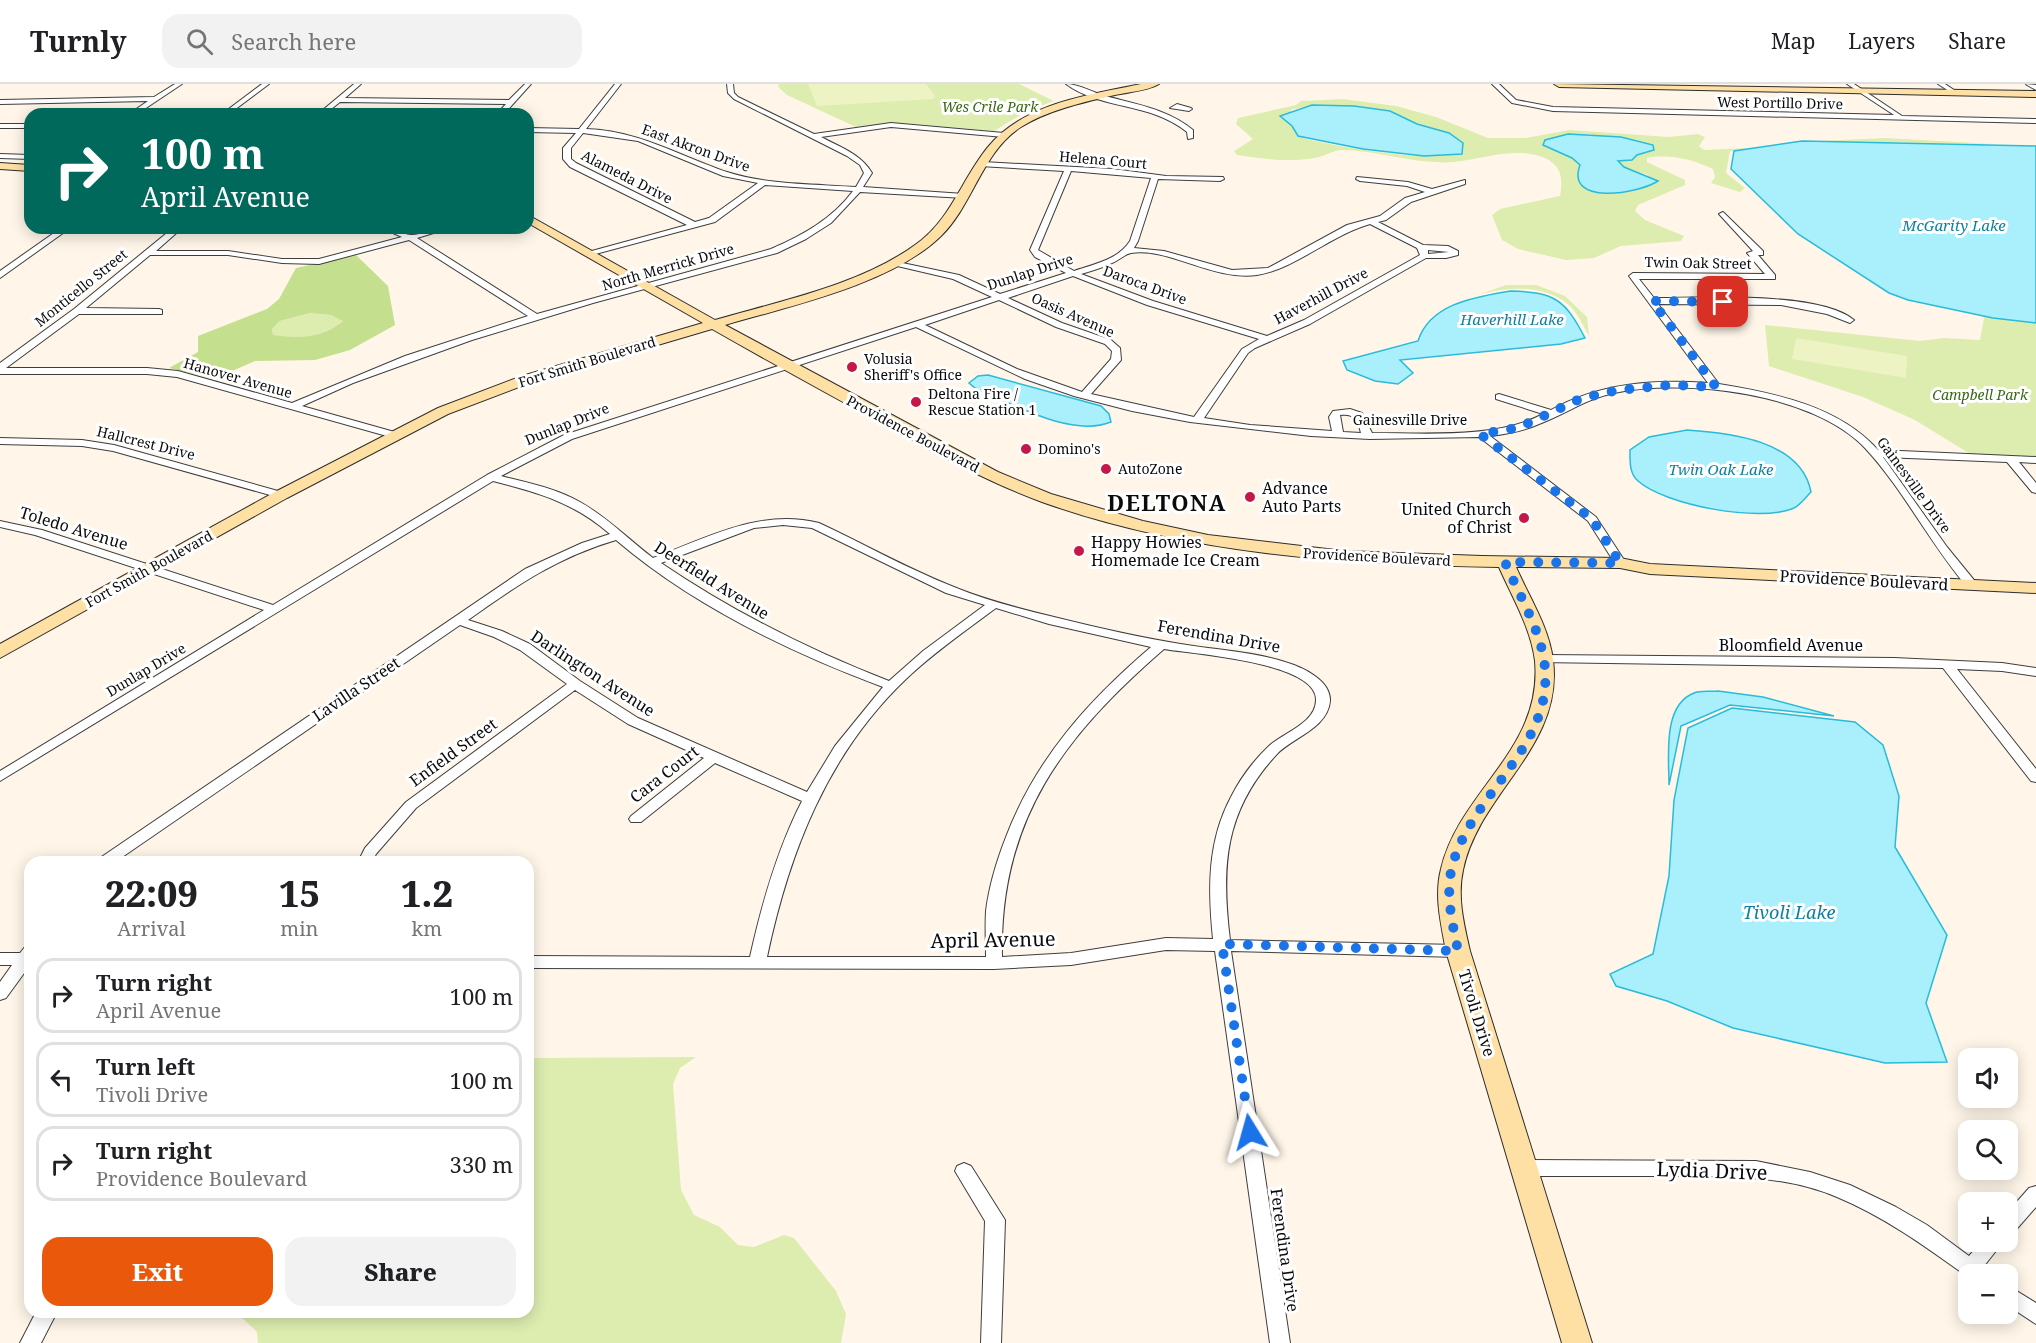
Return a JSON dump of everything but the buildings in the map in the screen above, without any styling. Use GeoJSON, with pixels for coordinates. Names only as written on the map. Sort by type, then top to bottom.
{"type":"FeatureCollection","features":[{"type":"Feature","properties":{"kind":"street"},"geometry":{"type":"LineString","coordinates":[[142,108],[179,84]]}},
{"type":"Feature","properties":{"kind":"street"},"geometry":{"type":"LineString","coordinates":[[233,108],[266,84]]}},
{"type":"Feature","properties":{"kind":"street"},"geometry":{"type":"LineString","coordinates":[[329,108],[358,84]]}},
{"type":"Feature","properties":{"kind":"street"},"geometry":{"type":"LineString","coordinates":[[506,108],[528,84]]}},
{"type":"Feature","properties":{"kind":"street","name":"Alameda Drive"},"geometry":{"type":"LineString","coordinates":[[618,84],[565,153],[573,165],[696,226]]}},
{"type":"Feature","properties":{"kind":"street","name":"North Merrick Drive"},"geometry":{"type":"LineString","coordinates":[[292,407],[409,357],[774,250],[801,240],[835,217],[858,190],[868,173],[863,164],[814,136],[736,98],[731,93],[729,84]]}},
{"type":"Feature","properties":{"kind":"street"},"geometry":{"type":"LineString","coordinates":[[1069,84],[1117,102],[1165,113],[1191,130],[1190,138]]}},
{"type":"Feature","properties":{"kind":"street","name":"Fort Smith Boulevard"},"geometry":{"type":"LineString","coordinates":[[0,652],[281,495],[394,435],[487,393],[810,296],[896,263],[937,234],[950,219],[983,164],[1004,135],[1017,125],[1045,111],[1097,94],[1154,84]]}},
{"type":"Feature","properties":{"kind":"street","name":"West Portillo Drive"},"geometry":{"type":"LineString","coordinates":[[1495,84],[1508,99],[1524,105],[1576,110],[2036,121]]}},
{"type":"Feature","properties":{"kind":"street"},"geometry":{"type":"LineString","coordinates":[[1559,84],[1764,86],[2036,94]]}},
{"type":"Feature","properties":{"kind":"street"},"geometry":{"type":"LineString","coordinates":[[1850,84],[1900,117]]}},
{"type":"Feature","properties":{"kind":"street"},"geometry":{"type":"LineString","coordinates":[[1941,84],[1954,92]]}},
{"type":"Feature","properties":{"kind":"street"},"geometry":{"type":"LineString","coordinates":[[2029,84],[2036,88]]}},
{"type":"Feature","properties":{"kind":"street"},"geometry":{"type":"LineString","coordinates":[[0,102],[156,99]]}},
{"type":"Feature","properties":{"kind":"street"},"geometry":{"type":"LineString","coordinates":[[339,100],[512,102]]}},
{"type":"Feature","properties":{"kind":"street"},"geometry":{"type":"LineString","coordinates":[[1165,113],[1176,110]]}},
{"type":"Feature","properties":{"kind":"street"},"geometry":{"type":"LineString","coordinates":[[814,136],[891,125],[1004,135]]}},
{"type":"Feature","properties":{"kind":"street"},"geometry":{"type":"LineString","coordinates":[[0,126],[24,126]]}},
{"type":"Feature","properties":{"kind":"street","name":"East Akron Drive"},"geometry":{"type":"LineString","coordinates":[[534,130],[581,131],[640,139],[726,174],[763,183],[964,196]]}},
{"type":"Feature","properties":{"kind":"street"},"geometry":{"type":"LineString","coordinates":[[0,156],[24,157]]}},
{"type":"Feature","properties":{"kind":"street","name":"Helena Court"},"geometry":{"type":"LineString","coordinates":[[983,164],[1069,168],[1155,177],[1220,179]]}},
{"type":"Feature","properties":{"kind":"street"},"geometry":{"type":"LineString","coordinates":[[0,166],[24,166]]}},
{"type":"Feature","properties":{"kind":"street","name":"Daroca Drive"},"geometry":{"type":"LineString","coordinates":[[1069,168],[1034,250],[1047,260],[1159,307],[1267,339]]}},
{"type":"Feature","properties":{"kind":"street"},"geometry":{"type":"LineString","coordinates":[[1155,177],[1129,250],[1174,256],[1210,270],[1242,275],[1270,270],[1350,227],[1383,218],[1408,200],[1462,182]]}},
{"type":"Feature","properties":{"kind":"street"},"geometry":{"type":"LineString","coordinates":[[1360,179],[1408,184],[1430,191]]}},
{"type":"Feature","properties":{"kind":"street"},"geometry":{"type":"LineString","coordinates":[[591,254],[696,226],[726,212],[763,183]]}},
{"type":"Feature","properties":{"kind":"street","name":"Twin Oak Street"},"geometry":{"type":"LineString","coordinates":[[1716,387],[1633,276],[1772,277],[1751,254],[1760,253],[1723,214]]}},
{"type":"Feature","properties":{"kind":"street","name":"Providence Boulevard"},"geometry":{"type":"LineString","coordinates":[[534,221],[785,365],[973,468],[1071,507],[1134,524],[1215,541],[1325,556],[1620,563],[1650,569],[1967,580],[2036,579]]}},
{"type":"Feature","properties":{"kind":"street","name":"Haverhill Drive"},"geometry":{"type":"LineString","coordinates":[[1198,419],[1245,351],[1307,322],[1423,252],[1372,222]]}},
{"type":"Feature","properties":{"kind":"street"},"geometry":{"type":"LineString","coordinates":[[0,275],[58,234]]}},
{"type":"Feature","properties":{"kind":"street","name":"Monticello Street"},"geometry":{"type":"LineString","coordinates":[[0,370],[77,311],[171,234]]}},
{"type":"Feature","properties":{"kind":"street"},"geometry":{"type":"LineString","coordinates":[[401,234],[411,238],[537,318]]}},
{"type":"Feature","properties":{"kind":"street"},"geometry":{"type":"LineString","coordinates":[[147,253],[228,253],[305,263],[337,259],[425,234]]}},
{"type":"Feature","properties":{"kind":"street","name":"Dunlap Drive"},"geometry":{"type":"LineString","coordinates":[[0,777],[491,477],[568,437],[1106,263],[1129,250]]}},
{"type":"Feature","properties":{"kind":"street","name":"Oasis Avenue"},"geometry":{"type":"LineString","coordinates":[[896,263],[956,277],[1059,325],[1108,342],[1117,350],[1116,360],[1086,395]]}},
{"type":"Feature","properties":{"kind":"street"},"geometry":{"type":"LineString","coordinates":[[0,265],[13,266]]}},
{"type":"Feature","properties":{"kind":"street"},"geometry":{"type":"LineString","coordinates":[[1652,301],[1793,304],[1823,309],[1850,320]]}},
{"type":"Feature","properties":{"kind":"street"},"geometry":{"type":"LineString","coordinates":[[77,311],[159,312]]}},
{"type":"Feature","properties":{"kind":"street","name":"Gainesville Drive"},"geometry":{"type":"LineString","coordinates":[[917,324],[1030,378],[1086,395],[1198,419],[1338,433],[1480,434],[1518,428],[1582,398],[1619,390],[1671,385],[1738,389],[1801,406],[1848,428],[1875,453],[1967,580]]}},
{"type":"Feature","properties":{"kind":"street","name":"Hanover Avenue"},"geometry":{"type":"LineString","coordinates":[[0,370],[147,371],[178,374],[394,435]]}},
{"type":"Feature","properties":{"kind":"street"},"geometry":{"type":"LineString","coordinates":[[1499,397],[1552,414]]}},
{"type":"Feature","properties":{"kind":"street"},"geometry":{"type":"LineString","coordinates":[[1338,433],[1334,417],[1337,413],[1344,411],[1360,415],[1367,435]]}},
{"type":"Feature","properties":{"kind":"street"},"geometry":{"type":"LineString","coordinates":[[1480,434],[1592,519],[1620,563]]}},
{"type":"Feature","properties":{"kind":"street","name":"Hallcrest Drive"},"geometry":{"type":"LineString","coordinates":[[0,441],[82,443],[114,447],[281,495]]}},
{"type":"Feature","properties":{"kind":"street"},"geometry":{"type":"LineString","coordinates":[[1875,453],[2036,460]]}},
{"type":"Feature","properties":{"kind":"street"},"geometry":{"type":"LineString","coordinates":[[2010,459],[2036,490]]}},
{"type":"Feature","properties":{"kind":"street","name":"Deerfield Avenue"},"geometry":{"type":"LineString","coordinates":[[491,477],[557,495],[579,506],[619,535],[651,563],[761,631],[846,670],[891,686]]}},
{"type":"Feature","properties":{"kind":"street","name":"Ferendina Drive"},"geometry":{"type":"LineString","coordinates":[[651,563],[751,525],[767,521],[795,520],[815,525],[950,590],[1049,620],[1161,645],[1281,664],[1296,669],[1319,687],[1323,699],[1321,709],[1314,719],[1275,748],[1247,780],[1232,808],[1218,852],[1216,896],[1222,944],[1280,1343]]}},
{"type":"Feature","properties":{"kind":"street","name":"Toledo Avenue"},"geometry":{"type":"LineString","coordinates":[[0,524],[38,532],[274,610]]}},
{"type":"Feature","properties":{"kind":"street","name":"Lavilla Street"},"geometry":{"type":"LineString","coordinates":[[114,856],[457,620],[552,560],[619,535]]}},
{"type":"Feature","properties":{"kind":"street","name":"Tivoli Drive"},"geometry":{"type":"LineString","coordinates":[[1505,562],[1544,659],[1545,684],[1542,713],[1530,741],[1469,826],[1454,862],[1449,903],[1458,951],[1577,1343]]}},
{"type":"Feature","properties":{"kind":"street","name":"Providence Boulevard"},"geometry":{"type":"LineString","coordinates":[[1967,580],[2036,588]]}},
{"type":"Feature","properties":{"kind":"street"},"geometry":{"type":"LineString","coordinates":[[757,963],[785,853],[809,799],[841,745],[891,686],[942,642],[994,604]]}},
{"type":"Feature","properties":{"kind":"street","name":"Darlington Avenue"},"geometry":{"type":"LineString","coordinates":[[457,620],[498,634],[525,647],[575,684],[633,721],[809,799]]}},
{"type":"Feature","properties":{"kind":"street"},"geometry":{"type":"LineString","coordinates":[[994,963],[994,912],[1001,874],[1019,817],[1040,775],[1065,738],[1107,690],[1161,645]]}},
{"type":"Feature","properties":{"kind":"street","name":"Bloomfield Avenue"},"geometry":{"type":"LineString","coordinates":[[1544,659],[1946,664],[2036,672]]}},
{"type":"Feature","properties":{"kind":"street"},"geometry":{"type":"LineString","coordinates":[[1946,664],[2036,778]]}},
{"type":"Feature","properties":{"kind":"street","name":"Enfield Street"},"geometry":{"type":"LineString","coordinates":[[368,856],[411,805],[575,684]]}},
{"type":"Feature","properties":{"kind":"street","name":"Cara Court"},"geometry":{"type":"LineString","coordinates":[[636,819],[714,757]]}},
{"type":"Feature","properties":{"kind":"street","name":"April Avenue"},"geometry":{"type":"LineString","coordinates":[[534,962],[994,963],[1071,959],[1166,944],[1458,951]]}},
{"type":"Feature","properties":{"kind":"street"},"geometry":{"type":"LineString","coordinates":[[0,959],[24,956]]}},
{"type":"Feature","properties":{"kind":"street"},"geometry":{"type":"LineString","coordinates":[[0,994],[24,961]]}},
{"type":"Feature","properties":{"kind":"street","name":"Lydia Drive"},"geometry":{"type":"LineString","coordinates":[[1525,1168],[1756,1169],[1810,1180],[1843,1191],[1889,1213],[1920,1231],[1965,1264]]}},
{"type":"Feature","properties":{"kind":"street"},"geometry":{"type":"LineString","coordinates":[[964,1171],[995,1220],[991,1343]]}},
{"type":"Feature","properties":{"kind":"street"},"geometry":{"type":"LineString","coordinates":[[2018,1214],[2036,1194]]}},
{"type":"Feature","properties":{"kind":"street"},"geometry":{"type":"LineString","coordinates":[[2018,1302],[2036,1315]]}},
{"type":"Feature","properties":{"kind":"street"},"geometry":{"type":"LineString","coordinates":[[30,1343],[44,1318]]}},
{"type":"Feature","properties":{"kind":"green space","name":"Wes Crile Park"},"geometry":{"type":"Polygon","coordinates":[[[779,84],[1019,84],[1054,101],[1027,111],[994,131],[902,123],[856,127],[787,95],[778,87],[779,84]]]}},
{"type":"Feature","properties":{"kind":"green space"},"geometry":{"type":"Polygon","coordinates":[[[808,84],[926,84],[935,96],[933,99],[817,106],[808,84]]]}},
{"type":"Feature","properties":{"kind":"green space"},"geometry":{"type":"Polygon","coordinates":[[[1343,99],[1396,106],[1436,117],[1488,138],[1526,138],[1569,130],[1669,137],[1698,134],[1705,137],[1699,146],[1704,150],[1747,148],[1730,151],[1726,173],[1745,188],[1740,192],[1711,183],[1715,177],[1713,169],[1697,162],[1672,157],[1647,158],[1647,162],[1685,180],[1685,185],[1638,205],[1635,211],[1645,220],[1684,236],[1681,241],[1621,246],[1594,258],[1566,260],[1518,249],[1502,240],[1492,215],[1500,209],[1560,196],[1560,174],[1555,165],[1545,158],[1511,153],[1440,162],[1341,150],[1299,160],[1237,155],[1234,151],[1253,139],[1236,124],[1238,118],[1296,105],[1301,101],[1343,99]],[[1312,105],[1291,110],[1296,131],[1306,139],[1363,150],[1410,155],[1432,156],[1463,150],[1463,143],[1449,133],[1417,124],[1390,111],[1341,105],[1312,105]],[[1588,134],[1572,158],[1580,165],[1579,169],[1605,193],[1637,189],[1648,175],[1624,167],[1618,161],[1632,160],[1637,155],[1654,150],[1653,145],[1588,134]]]}},
{"type":"Feature","properties":{"kind":"green space"},"geometry":{"type":"Polygon","coordinates":[[[1885,138],[1995,144],[1820,141],[1885,138]]]}},
{"type":"Feature","properties":{"kind":"green space"},"geometry":{"type":"Polygon","coordinates":[[[356,255],[388,286],[395,325],[350,350],[315,360],[255,361],[214,379],[169,368],[198,352],[198,336],[267,309],[279,299],[296,268],[356,255]],[[310,313],[280,321],[272,329],[273,335],[301,337],[319,334],[343,321],[331,315],[310,313]]]}},
{"type":"Feature","properties":{"kind":"green space"},"geometry":{"type":"Polygon","coordinates":[[[1506,285],[1536,285],[1565,296],[1587,317],[1589,336],[1572,308],[1550,294],[1537,290],[1509,289],[1469,298],[1506,285]]]}},
{"type":"Feature","properties":{"kind":"green space","name":"Campbell Park"},"geometry":{"type":"Polygon","coordinates":[[[1987,302],[2036,313],[2036,457],[1970,454],[1915,420],[1863,397],[1769,366],[1765,325],[1920,341],[1944,338],[1980,340],[1987,302]]]}},
{"type":"Feature","properties":{"kind":"green space"},"geometry":{"type":"Polygon","coordinates":[[[310,313],[331,315],[344,320],[319,334],[292,337],[273,336],[272,329],[280,321],[310,313]]]}},
{"type":"Feature","properties":{"kind":"green space"},"geometry":{"type":"Polygon","coordinates":[[[1796,338],[1907,356],[1906,378],[1792,359],[1796,338]]]}},
{"type":"Feature","properties":{"kind":"green space"},"geometry":{"type":"Polygon","coordinates":[[[696,1057],[680,1068],[673,1084],[681,1190],[694,1215],[720,1227],[738,1245],[754,1247],[784,1235],[794,1238],[836,1291],[846,1314],[841,1343],[258,1343],[257,1332],[242,1318],[534,1318],[534,1058],[696,1057]]]}},
{"type":"Feature","properties":{"kind":"water"},"geometry":{"type":"Polygon","coordinates":[[[1312,105],[1354,106],[1390,111],[1417,124],[1449,133],[1463,143],[1462,154],[1424,156],[1363,149],[1298,136],[1292,126],[1280,116],[1312,105]]]}},
{"type":"Feature","properties":{"kind":"water"},"geometry":{"type":"Polygon","coordinates":[[[1568,134],[1621,137],[1653,145],[1654,150],[1637,155],[1632,160],[1618,161],[1624,167],[1658,181],[1635,190],[1621,192],[1593,192],[1583,187],[1578,178],[1580,165],[1572,158],[1543,145],[1545,140],[1568,134]]]}},
{"type":"Feature","properties":{"kind":"water","name":"McGarity Lake"},"geometry":{"type":"Polygon","coordinates":[[[1802,141],[2036,146],[2036,323],[1993,318],[1908,300],[1889,293],[1798,234],[1731,169],[1734,151],[1802,141]]]}},
{"type":"Feature","properties":{"kind":"water","name":"Haverhill Lake"},"geometry":{"type":"Polygon","coordinates":[[[1510,291],[1537,293],[1556,300],[1571,314],[1585,338],[1561,344],[1400,360],[1413,373],[1398,384],[1375,381],[1347,370],[1343,361],[1418,341],[1424,328],[1443,310],[1469,299],[1510,291]]]}},
{"type":"Feature","properties":{"kind":"water"},"geometry":{"type":"Polygon","coordinates":[[[988,375],[1101,406],[1109,414],[1111,422],[1095,426],[1078,426],[1060,422],[1024,410],[975,388],[969,383],[978,376],[988,375]]]}},
{"type":"Feature","properties":{"kind":"water","name":"Twin Oak Lake"},"geometry":{"type":"Polygon","coordinates":[[[1687,430],[1742,437],[1779,450],[1805,475],[1811,492],[1794,508],[1779,512],[1737,512],[1690,504],[1669,497],[1651,490],[1635,478],[1630,463],[1630,450],[1649,437],[1687,430]]]}},
{"type":"Feature","properties":{"kind":"water"},"geometry":{"type":"Polygon","coordinates":[[[1718,691],[1763,697],[1834,716],[1730,705],[1681,726],[1669,785],[1668,747],[1672,720],[1677,709],[1684,699],[1694,693],[1718,691]]]}},
{"type":"Feature","properties":{"kind":"water","name":"Tivoli Lake"},"geometry":{"type":"Polygon","coordinates":[[[1732,708],[1855,722],[1883,745],[1899,796],[1895,847],[1947,935],[1926,1003],[1947,1062],[1885,1063],[1733,1028],[1667,1001],[1616,986],[1610,974],[1653,954],[1669,876],[1674,800],[1688,728],[1732,708]]]}},
{"type":"Feature","properties":{"kind":"place","name":"Volusia Sheriff's Office"},"geometry":{"type":"Point","coordinates":[852,367]}},
{"type":"Feature","properties":{"kind":"place","name":"Deltona Fire / Rescue Station 1"},"geometry":{"type":"Point","coordinates":[916,402]}},
{"type":"Feature","properties":{"kind":"place","name":"Domino's"},"geometry":{"type":"Point","coordinates":[1026,449]}},
{"type":"Feature","properties":{"kind":"place","name":"AutoZone"},"geometry":{"type":"Point","coordinates":[1106,469]}},
{"type":"Feature","properties":{"kind":"place","name":"Advance Auto Parts"},"geometry":{"type":"Point","coordinates":[1250,497]}},
{"type":"Feature","properties":{"kind":"place","name":"United Church of Christ"},"geometry":{"type":"Point","coordinates":[1524,518]}},
{"type":"Feature","properties":{"kind":"place","name":"Happy Howies Homemade Ice Cream"},"geometry":{"type":"Point","coordinates":[1079,551]}},
{"type":"Feature","properties":{"kind":"district","name":"DELTONA"},"geometry":{"type":"Point","coordinates":[1167,503]}},
{"type":"Feature","properties":{"kind":"route"},"geometry":{"type":"LineString","coordinates":[[1250,1132],[1222,944],[1458,951],[1449,903],[1454,862],[1469,826],[1530,741],[1542,713],[1545,684],[1544,659],[1539,641],[1505,562],[1620,563],[1592,519],[1480,434],[1518,428],[1537,422],[1582,398],[1619,390],[1671,385],[1716,387],[1652,301],[1723,302]]}}]}
